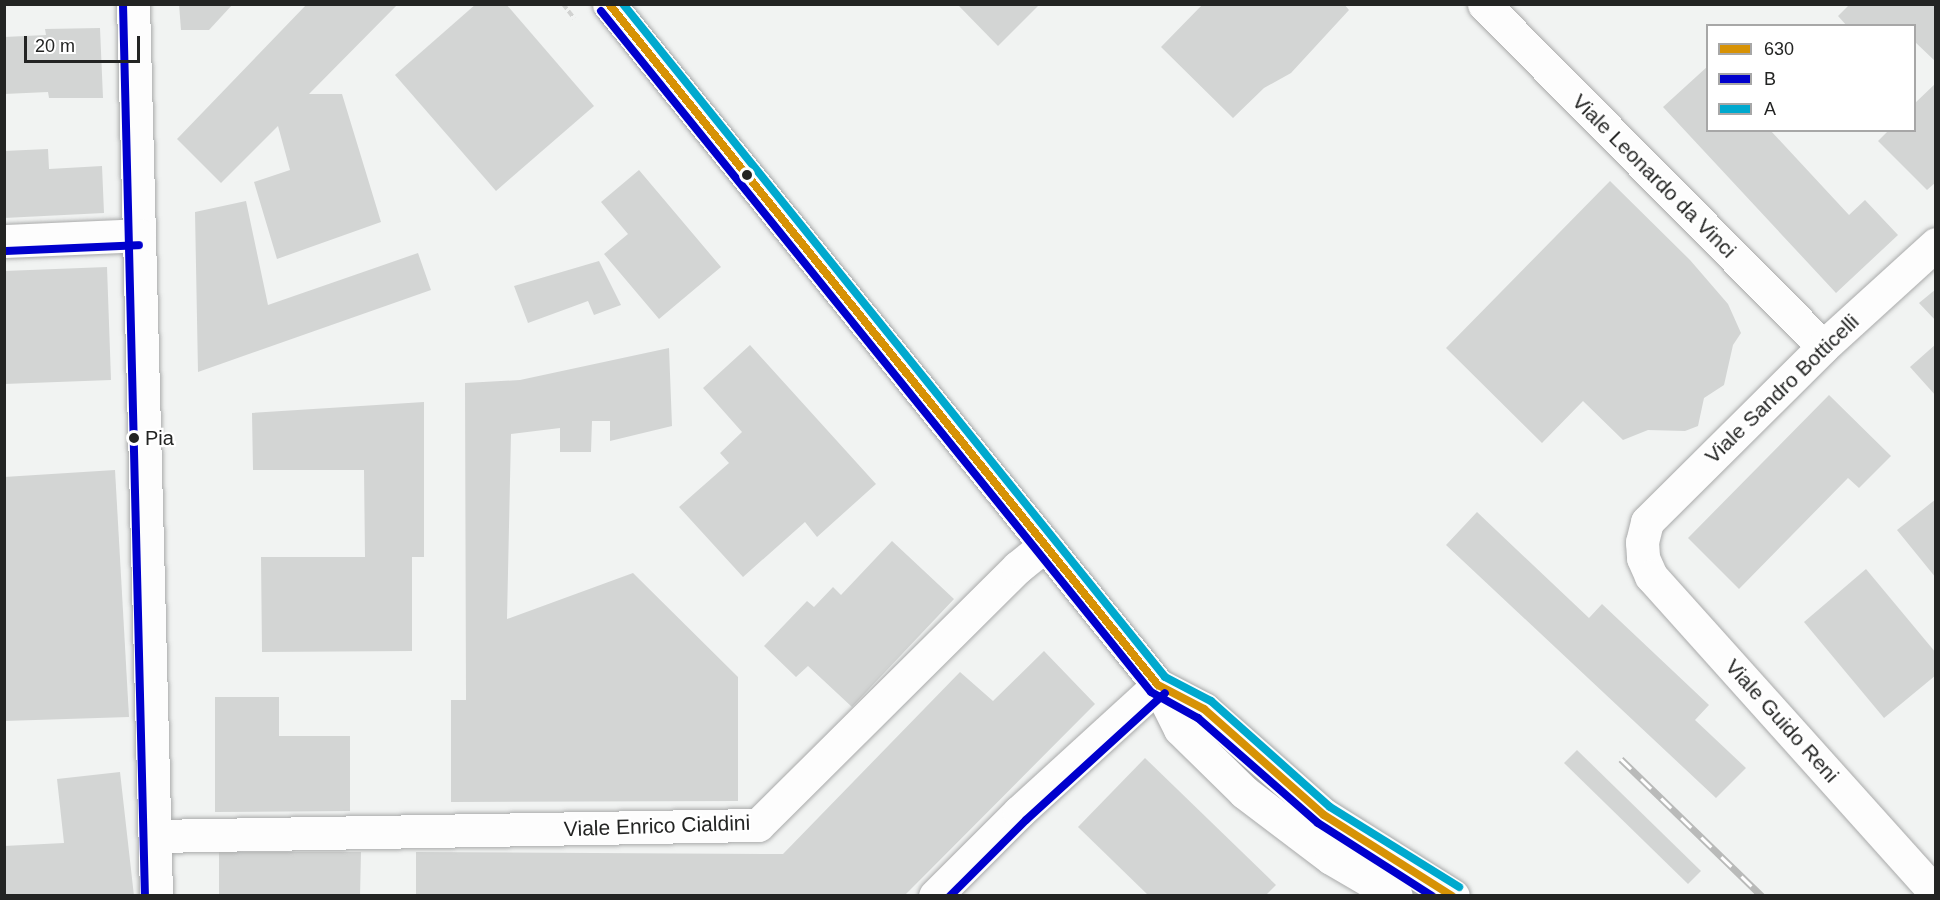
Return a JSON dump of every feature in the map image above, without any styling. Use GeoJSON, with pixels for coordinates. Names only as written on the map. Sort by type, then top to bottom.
{"type":"FeatureCollection","features":[{"type":"Feature","properties":{"kind":"street"},"geometry":{"type":"LineString","coordinates":[[133,4],[156,896]]}},
{"type":"Feature","properties":{"kind":"street"},"geometry":{"type":"LineString","coordinates":[[609,4],[1158,685],[1180,729],[1244,792],[1331,858],[1396,896]]}},
{"type":"Feature","properties":{"kind":"street","name":"Viale Leonardo da Vinci"},"geometry":{"type":"LineString","coordinates":[[1484,4],[1823,347]]}},
{"type":"Feature","properties":{"kind":"street"},"geometry":{"type":"LineString","coordinates":[[4,241],[139,235]]}},
{"type":"Feature","properties":{"kind":"street","name":"Viale Sandro Botticelli"},"geometry":{"type":"LineString","coordinates":[[1642,542],[1647,522],[1823,347],[1935,244]]}},
{"type":"Feature","properties":{"kind":"street","name":"Viale Guido Reni"},"geometry":{"type":"LineString","coordinates":[[1642,542],[1643,558],[1651,576],[1935,894]]}},
{"type":"Feature","properties":{"kind":"street","name":"Viale Enrico Cialdini"},"geometry":{"type":"LineString","coordinates":[[155,836],[758,825],[1018,567],[1045,545]]}},
{"type":"Feature","properties":{"kind":"street"},"geometry":{"type":"LineString","coordinates":[[935,896],[1019,812],[1158,685]]}},
{"type":"Feature","properties":{"kind":"street"},"geometry":{"type":"LineString","coordinates":[[1158,685],[1204,709],[1324,815],[1453,896]]}},
{"type":"Feature","properties":{"kind":"building"},"geometry":{"type":"Polygon","coordinates":[[[179,4],[233,4],[209,30],[181,30],[179,4]]]}},
{"type":"Feature","properties":{"kind":"building"},"geometry":{"type":"Polygon","coordinates":[[[307,4],[398,4],[309,94],[342,94],[381,222],[277,259],[254,182],[290,170],[278,126],[221,183],[177,139],[307,4]]]}},
{"type":"Feature","properties":{"kind":"building"},"geometry":{"type":"Polygon","coordinates":[[[476,4],[506,4],[594,106],[496,191],[395,75],[476,4]]]}},
{"type":"Feature","properties":{"kind":"building"},"geometry":{"type":"Polygon","coordinates":[[[957,4],[1040,4],[998,46],[957,4]]]}},
{"type":"Feature","properties":{"kind":"building"},"geometry":{"type":"Polygon","coordinates":[[[1203,4],[1344,4],[1349,10],[1291,73],[1264,88],[1233,118],[1161,47],[1203,4]]]}},
{"type":"Feature","properties":{"kind":"building"},"geometry":{"type":"Polygon","coordinates":[[[1850,4],[1936,4],[1936,62],[1916,43],[1916,24],[1845,24],[1838,16],[1850,4]]]}},
{"type":"Feature","properties":{"kind":"building"},"geometry":{"type":"Polygon","coordinates":[[[100,28],[103,98],[49,98],[48,92],[4,94],[4,37],[46,35],[45,29],[100,28]]]}},
{"type":"Feature","properties":{"kind":"building"},"geometry":{"type":"Polygon","coordinates":[[[1706,68],[1706,132],[1772,132],[1849,215],[1865,200],[1898,235],[1836,293],[1663,107],[1706,68]]]}},
{"type":"Feature","properties":{"kind":"building"},"geometry":{"type":"Polygon","coordinates":[[[1936,83],[1936,182],[1927,190],[1878,141],[1887,132],[1916,132],[1916,102],[1936,83]]]}},
{"type":"Feature","properties":{"kind":"building"},"geometry":{"type":"Polygon","coordinates":[[[48,149],[49,169],[102,166],[104,213],[4,218],[4,151],[48,149]]]}},
{"type":"Feature","properties":{"kind":"building"},"geometry":{"type":"Polygon","coordinates":[[[639,170],[721,267],[659,319],[604,254],[628,234],[601,202],[639,170]]]}},
{"type":"Feature","properties":{"kind":"building"},"geometry":{"type":"Polygon","coordinates":[[[1610,181],[1690,260],[1728,304],[1741,333],[1733,345],[1724,385],[1704,398],[1698,426],[1685,431],[1648,430],[1623,440],[1583,401],[1542,443],[1446,348],[1610,181]]]}},
{"type":"Feature","properties":{"kind":"building"},"geometry":{"type":"Polygon","coordinates":[[[246,201],[268,305],[418,253],[431,290],[198,372],[195,212],[246,201]]]}},
{"type":"Feature","properties":{"kind":"building"},"geometry":{"type":"Polygon","coordinates":[[[599,261],[621,305],[594,315],[588,301],[528,323],[514,286],[599,261]]]}},
{"type":"Feature","properties":{"kind":"building"},"geometry":{"type":"Polygon","coordinates":[[[107,267],[111,380],[4,384],[4,271],[107,267]]]}},
{"type":"Feature","properties":{"kind":"building"},"geometry":{"type":"Polygon","coordinates":[[[1936,289],[1936,321],[1919,303],[1936,289]]]}},
{"type":"Feature","properties":{"kind":"building"},"geometry":{"type":"Polygon","coordinates":[[[1936,344],[1936,396],[1910,367],[1936,344]]]}},
{"type":"Feature","properties":{"kind":"building"},"geometry":{"type":"Polygon","coordinates":[[[750,345],[876,484],[817,537],[805,522],[743,577],[679,507],[729,463],[720,453],[742,432],[703,388],[750,345]]]}},
{"type":"Feature","properties":{"kind":"building"},"geometry":{"type":"Polygon","coordinates":[[[669,348],[672,426],[610,441],[610,421],[592,421],[591,452],[560,452],[560,428],[511,434],[507,619],[633,573],[738,677],[738,801],[451,802],[451,700],[466,700],[465,383],[520,380],[669,348]]]}},
{"type":"Feature","properties":{"kind":"building"},"geometry":{"type":"Polygon","coordinates":[[[1829,395],[1891,456],[1859,488],[1848,478],[1739,589],[1688,538],[1829,395]]]}},
{"type":"Feature","properties":{"kind":"building"},"geometry":{"type":"Polygon","coordinates":[[[424,402],[424,557],[412,557],[412,651],[262,652],[261,557],[365,557],[364,470],[253,470],[252,413],[424,402]]]}},
{"type":"Feature","properties":{"kind":"building"},"geometry":{"type":"Polygon","coordinates":[[[115,470],[129,717],[4,721],[4,477],[115,470]]]}},
{"type":"Feature","properties":{"kind":"building"},"geometry":{"type":"Polygon","coordinates":[[[1936,499],[1936,578],[1897,530],[1936,499]]]}},
{"type":"Feature","properties":{"kind":"building"},"geometry":{"type":"Polygon","coordinates":[[[1477,512],[1589,618],[1602,604],[1709,705],[1695,720],[1746,768],[1716,798],[1446,545],[1477,512]]]}},
{"type":"Feature","properties":{"kind":"building"},"geometry":{"type":"Polygon","coordinates":[[[892,541],[954,599],[852,707],[808,666],[796,677],[764,646],[807,601],[814,607],[833,587],[841,595],[892,541]]]}},
{"type":"Feature","properties":{"kind":"building"},"geometry":{"type":"Polygon","coordinates":[[[1866,569],[1936,653],[1936,675],[1884,718],[1804,622],[1866,569]]]}},
{"type":"Feature","properties":{"kind":"building"},"geometry":{"type":"Polygon","coordinates":[[[1044,651],[1095,704],[904,896],[416,896],[416,852],[783,854],[960,672],[993,701],[1044,651]]]}},
{"type":"Feature","properties":{"kind":"building"},"geometry":{"type":"Polygon","coordinates":[[[215,697],[279,697],[279,736],[350,736],[350,811],[215,812],[215,697]]]}},
{"type":"Feature","properties":{"kind":"building"},"geometry":{"type":"Polygon","coordinates":[[[1577,750],[1701,871],[1688,884],[1564,763],[1577,750]]]}},
{"type":"Feature","properties":{"kind":"building"},"geometry":{"type":"Polygon","coordinates":[[[1145,758],[1276,885],[1265,896],[1149,896],[1078,827],[1145,758]]]}},
{"type":"Feature","properties":{"kind":"building"},"geometry":{"type":"Polygon","coordinates":[[[120,772],[134,896],[4,896],[4,846],[64,843],[57,779],[120,772]]]}},
{"type":"Feature","properties":{"kind":"building"},"geometry":{"type":"Polygon","coordinates":[[[219,852],[361,852],[360,896],[219,896],[219,852]]]}},
{"type":"Feature","properties":{"kind":"railway"},"geometry":{"type":"LineString","coordinates":[[1621,759],[1762,896]]}},
{"type":"Feature","properties":{"kind":"transit line","name":"B"},"geometry":{"type":"LineString","coordinates":[[123,4],[145,896]]}},
{"type":"Feature","properties":{"kind":"transit line","name":"630"},"geometry":{"type":"LineString","coordinates":[[609,4],[1158,685],[1204,709],[1324,815],[1452,896]]}},
{"type":"Feature","properties":{"kind":"transit line","name":"A"},"geometry":{"type":"LineString","coordinates":[[623,4],[1165,677],[1211,701],[1330,807],[1459,887]]}},
{"type":"Feature","properties":{"kind":"transit line","name":"B"},"geometry":{"type":"LineString","coordinates":[[601,11],[1151,692],[1198,718],[1318,823],[1432,896]]}},
{"type":"Feature","properties":{"kind":"transit line","name":"B"},"geometry":{"type":"LineString","coordinates":[[4,251],[139,245]]}},
{"type":"Feature","properties":{"kind":"transit line","name":"B"},"geometry":{"type":"LineString","coordinates":[[950,896],[1026,820],[1165,693]]}},
{"type":"Feature","properties":{"kind":"place","name":"Pia"},"geometry":{"type":"Point","coordinates":[134,438]}}]}
